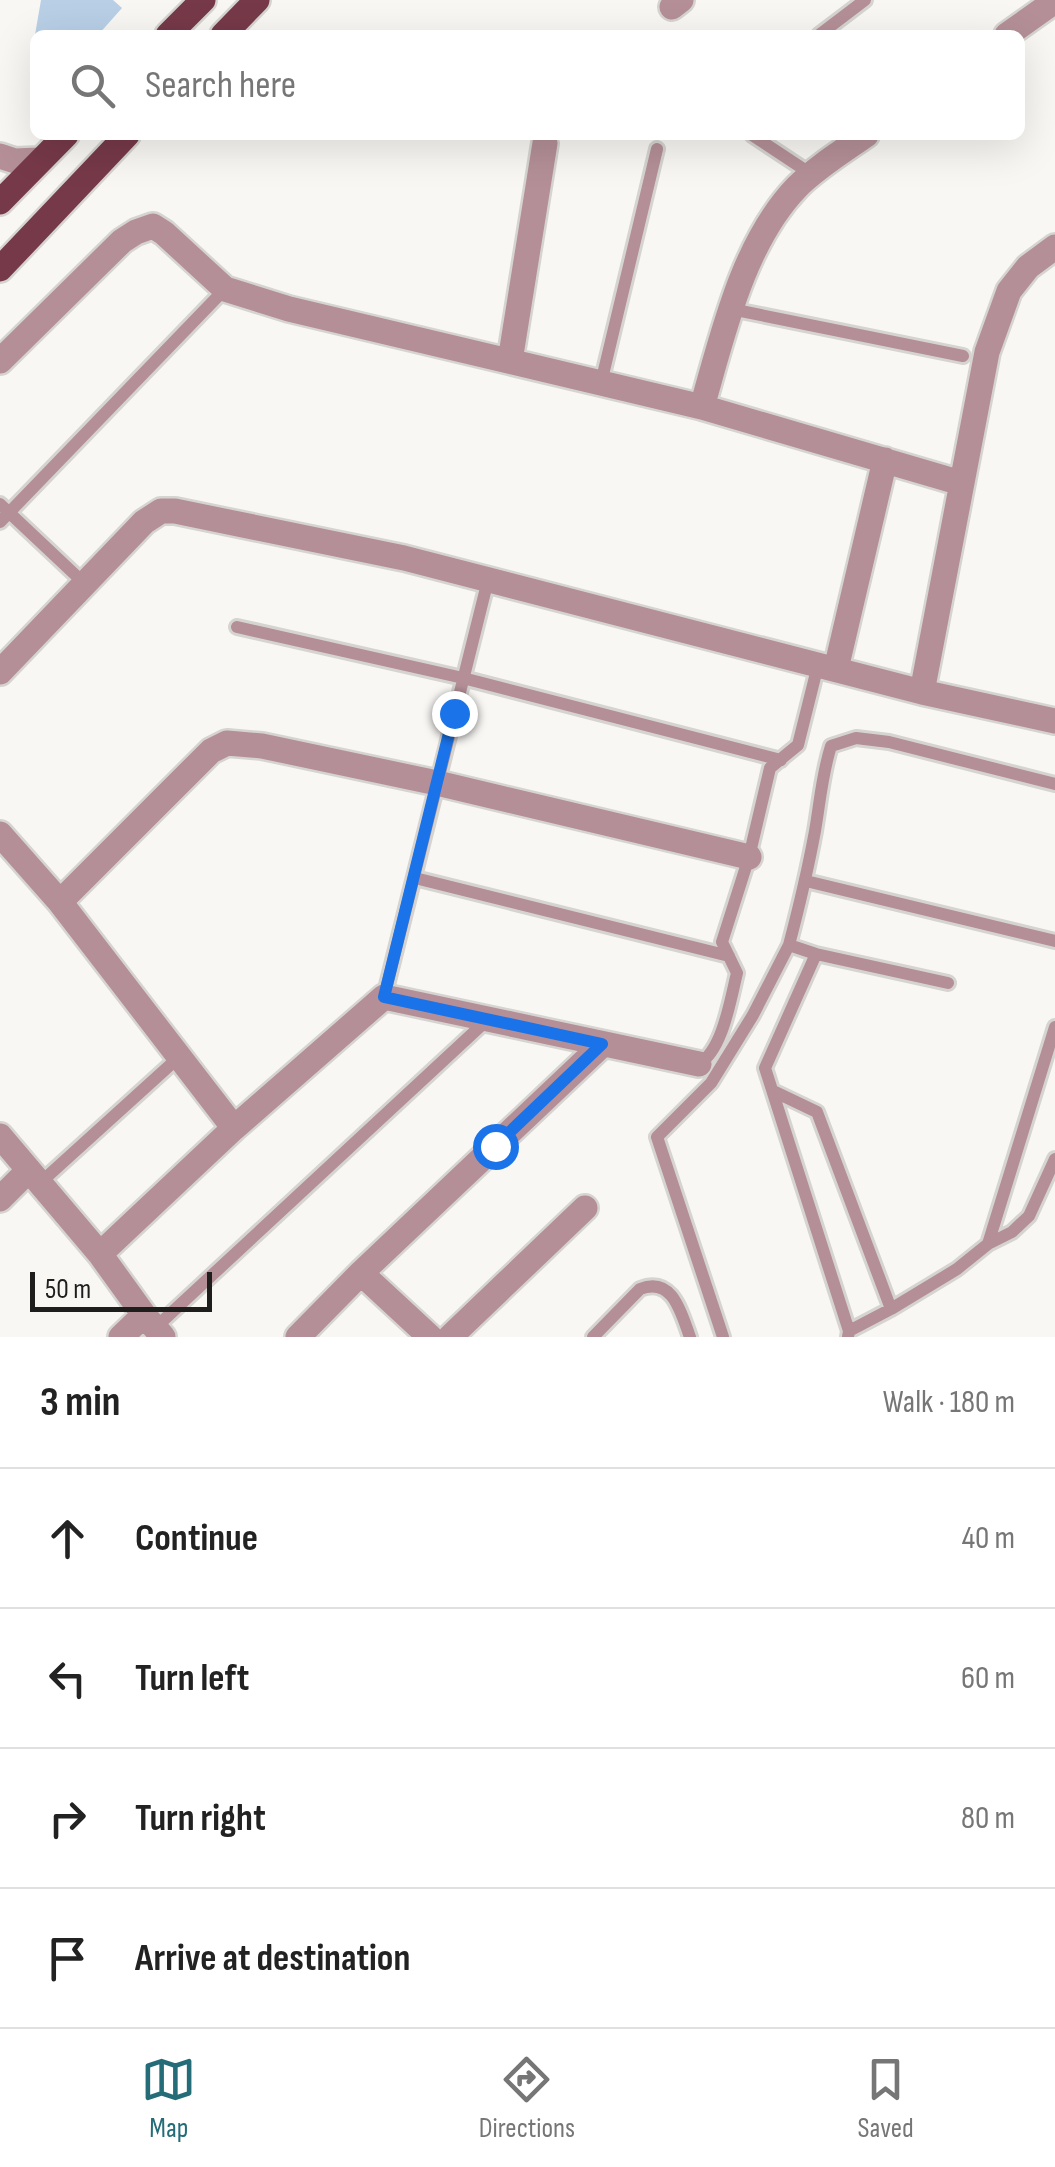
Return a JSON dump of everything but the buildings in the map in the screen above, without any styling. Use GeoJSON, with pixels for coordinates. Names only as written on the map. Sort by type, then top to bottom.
{"type":"FeatureCollection","features":[{"type":"Feature","properties":{"kind":"main road"},"geometry":{"type":"LineString","coordinates":[[173,30],[204,0]]}},
{"type":"Feature","properties":{"kind":"main road"},"geometry":{"type":"LineString","coordinates":[[229,30],[257,0]]}},
{"type":"Feature","properties":{"kind":"main road"},"geometry":{"type":"LineString","coordinates":[[0,202],[61,140]]}},
{"type":"Feature","properties":{"kind":"main road"},"geometry":{"type":"LineString","coordinates":[[0,269],[123,140]]}},
{"type":"Feature","properties":{"kind":"street"},"geometry":{"type":"LineString","coordinates":[[1013,30],[1055,0]]}},
{"type":"Feature","properties":{"kind":"street"},"geometry":{"type":"LineString","coordinates":[[702,407],[731,309],[764,229],[796,188],[859,140]]}},
{"type":"Feature","properties":{"kind":"street"},"geometry":{"type":"LineString","coordinates":[[510,361],[544,143]]}},
{"type":"Feature","properties":{"kind":"street"},"geometry":{"type":"LineString","coordinates":[[0,156],[15,161],[40,160]]}},
{"type":"Feature","properties":{"kind":"street"},"geometry":{"type":"LineString","coordinates":[[0,362],[122,241],[153,226],[225,288],[289,309],[702,407],[961,483]]}},
{"type":"Feature","properties":{"kind":"street"},"geometry":{"type":"LineString","coordinates":[[0,246],[9,248],[26,241]]}},
{"type":"Feature","properties":{"kind":"street"},"geometry":{"type":"LineString","coordinates":[[922,692],[987,352],[1009,291],[1028,267],[1055,247]]}},
{"type":"Feature","properties":{"kind":"street"},"geometry":{"type":"LineString","coordinates":[[827,667],[885,460]]}},
{"type":"Feature","properties":{"kind":"street"},"geometry":{"type":"LineString","coordinates":[[0,672],[144,522],[162,511],[175,511],[385,554],[922,692],[1055,721]]}},
{"type":"Feature","properties":{"kind":"street"},"geometry":{"type":"LineString","coordinates":[[60,902],[211,751],[227,743],[262,746],[437,783],[749,857]]}},
{"type":"Feature","properties":{"kind":"street"},"geometry":{"type":"LineString","coordinates":[[0,834],[60,902],[234,1128]]}},
{"type":"Feature","properties":{"kind":"street"},"geometry":{"type":"LineString","coordinates":[[100,1254],[234,1128],[384,997],[699,1064]]}},
{"type":"Feature","properties":{"kind":"street"},"geometry":{"type":"LineString","coordinates":[[298,1337],[602,1044]]}},
{"type":"Feature","properties":{"kind":"street"},"geometry":{"type":"LineString","coordinates":[[0,1136],[100,1254],[154,1327],[122,1337]]}},
{"type":"Feature","properties":{"kind":"street"},"geometry":{"type":"LineString","coordinates":[[0,1199],[34,1176]]}},
{"type":"Feature","properties":{"kind":"street"},"geometry":{"type":"LineString","coordinates":[[450,1337],[585,1208]]}},
{"type":"Feature","properties":{"kind":"street"},"geometry":{"type":"LineString","coordinates":[[361,1273],[430,1337]]}},
{"type":"Feature","properties":{"kind":"lane"},"geometry":{"type":"LineString","coordinates":[[826,30],[865,0]]}},
{"type":"Feature","properties":{"kind":"lane"},"geometry":{"type":"LineString","coordinates":[[760,140],[811,174]]}},
{"type":"Feature","properties":{"kind":"lane"},"geometry":{"type":"LineString","coordinates":[[601,383],[656,149]]}},
{"type":"Feature","properties":{"kind":"lane"},"geometry":{"type":"LineString","coordinates":[[85,584],[3,513],[225,288]]}},
{"type":"Feature","properties":{"kind":"lane"},"geometry":{"type":"LineString","coordinates":[[731,309],[963,356]]}},
{"type":"Feature","properties":{"kind":"lane"},"geometry":{"type":"LineString","coordinates":[[384,997],[488,580]]}},
{"type":"Feature","properties":{"kind":"lane"},"geometry":{"type":"LineString","coordinates":[[237,627],[463,678],[780,760]]}},
{"type":"Feature","properties":{"kind":"lane"},"geometry":{"type":"LineString","coordinates":[[699,1064],[710,1058],[717,1044],[738,974],[722,942],[749,857],[770,768],[798,745],[827,667]]}},
{"type":"Feature","properties":{"kind":"lane"},"geometry":{"type":"LineString","coordinates":[[723,1337],[656,1138],[710,1084],[753,1015],[789,945],[806,881],[822,772],[830,746],[856,738],[889,742],[1055,784]]}},
{"type":"Feature","properties":{"kind":"lane"},"geometry":{"type":"LineString","coordinates":[[415,878],[729,956]]}},
{"type":"Feature","properties":{"kind":"lane"},"geometry":{"type":"LineString","coordinates":[[806,881],[1055,941]]}},
{"type":"Feature","properties":{"kind":"lane"},"geometry":{"type":"LineString","coordinates":[[789,945],[948,983]]}},
{"type":"Feature","properties":{"kind":"lane"},"geometry":{"type":"LineString","coordinates":[[816,954],[765,1068],[848,1334],[1012,1232],[1030,1216],[1055,1159]]}},
{"type":"Feature","properties":{"kind":"lane"},"geometry":{"type":"LineString","coordinates":[[154,1327],[488,1019]]}},
{"type":"Feature","properties":{"kind":"lane"},"geometry":{"type":"LineString","coordinates":[[988,1244],[1055,1027]]}},
{"type":"Feature","properties":{"kind":"lane"},"geometry":{"type":"LineString","coordinates":[[34,1176],[179,1057]]}},
{"type":"Feature","properties":{"kind":"lane"},"geometry":{"type":"LineString","coordinates":[[774,1092],[817,1112],[891,1309]]}},
{"type":"Feature","properties":{"kind":"lane"},"geometry":{"type":"LineString","coordinates":[[593,1337],[647,1286],[668,1291],[690,1337]]}},
{"type":"Feature","properties":{"kind":"water"},"geometry":{"type":"Polygon","coordinates":[[[41,0],[113,0],[122,8],[102,30],[36,30],[41,0]]]}},
{"type":"Feature","properties":{"kind":"route"},"geometry":{"type":"LineString","coordinates":[[454,713],[384,997],[602,1044],[495,1146]]}}]}
